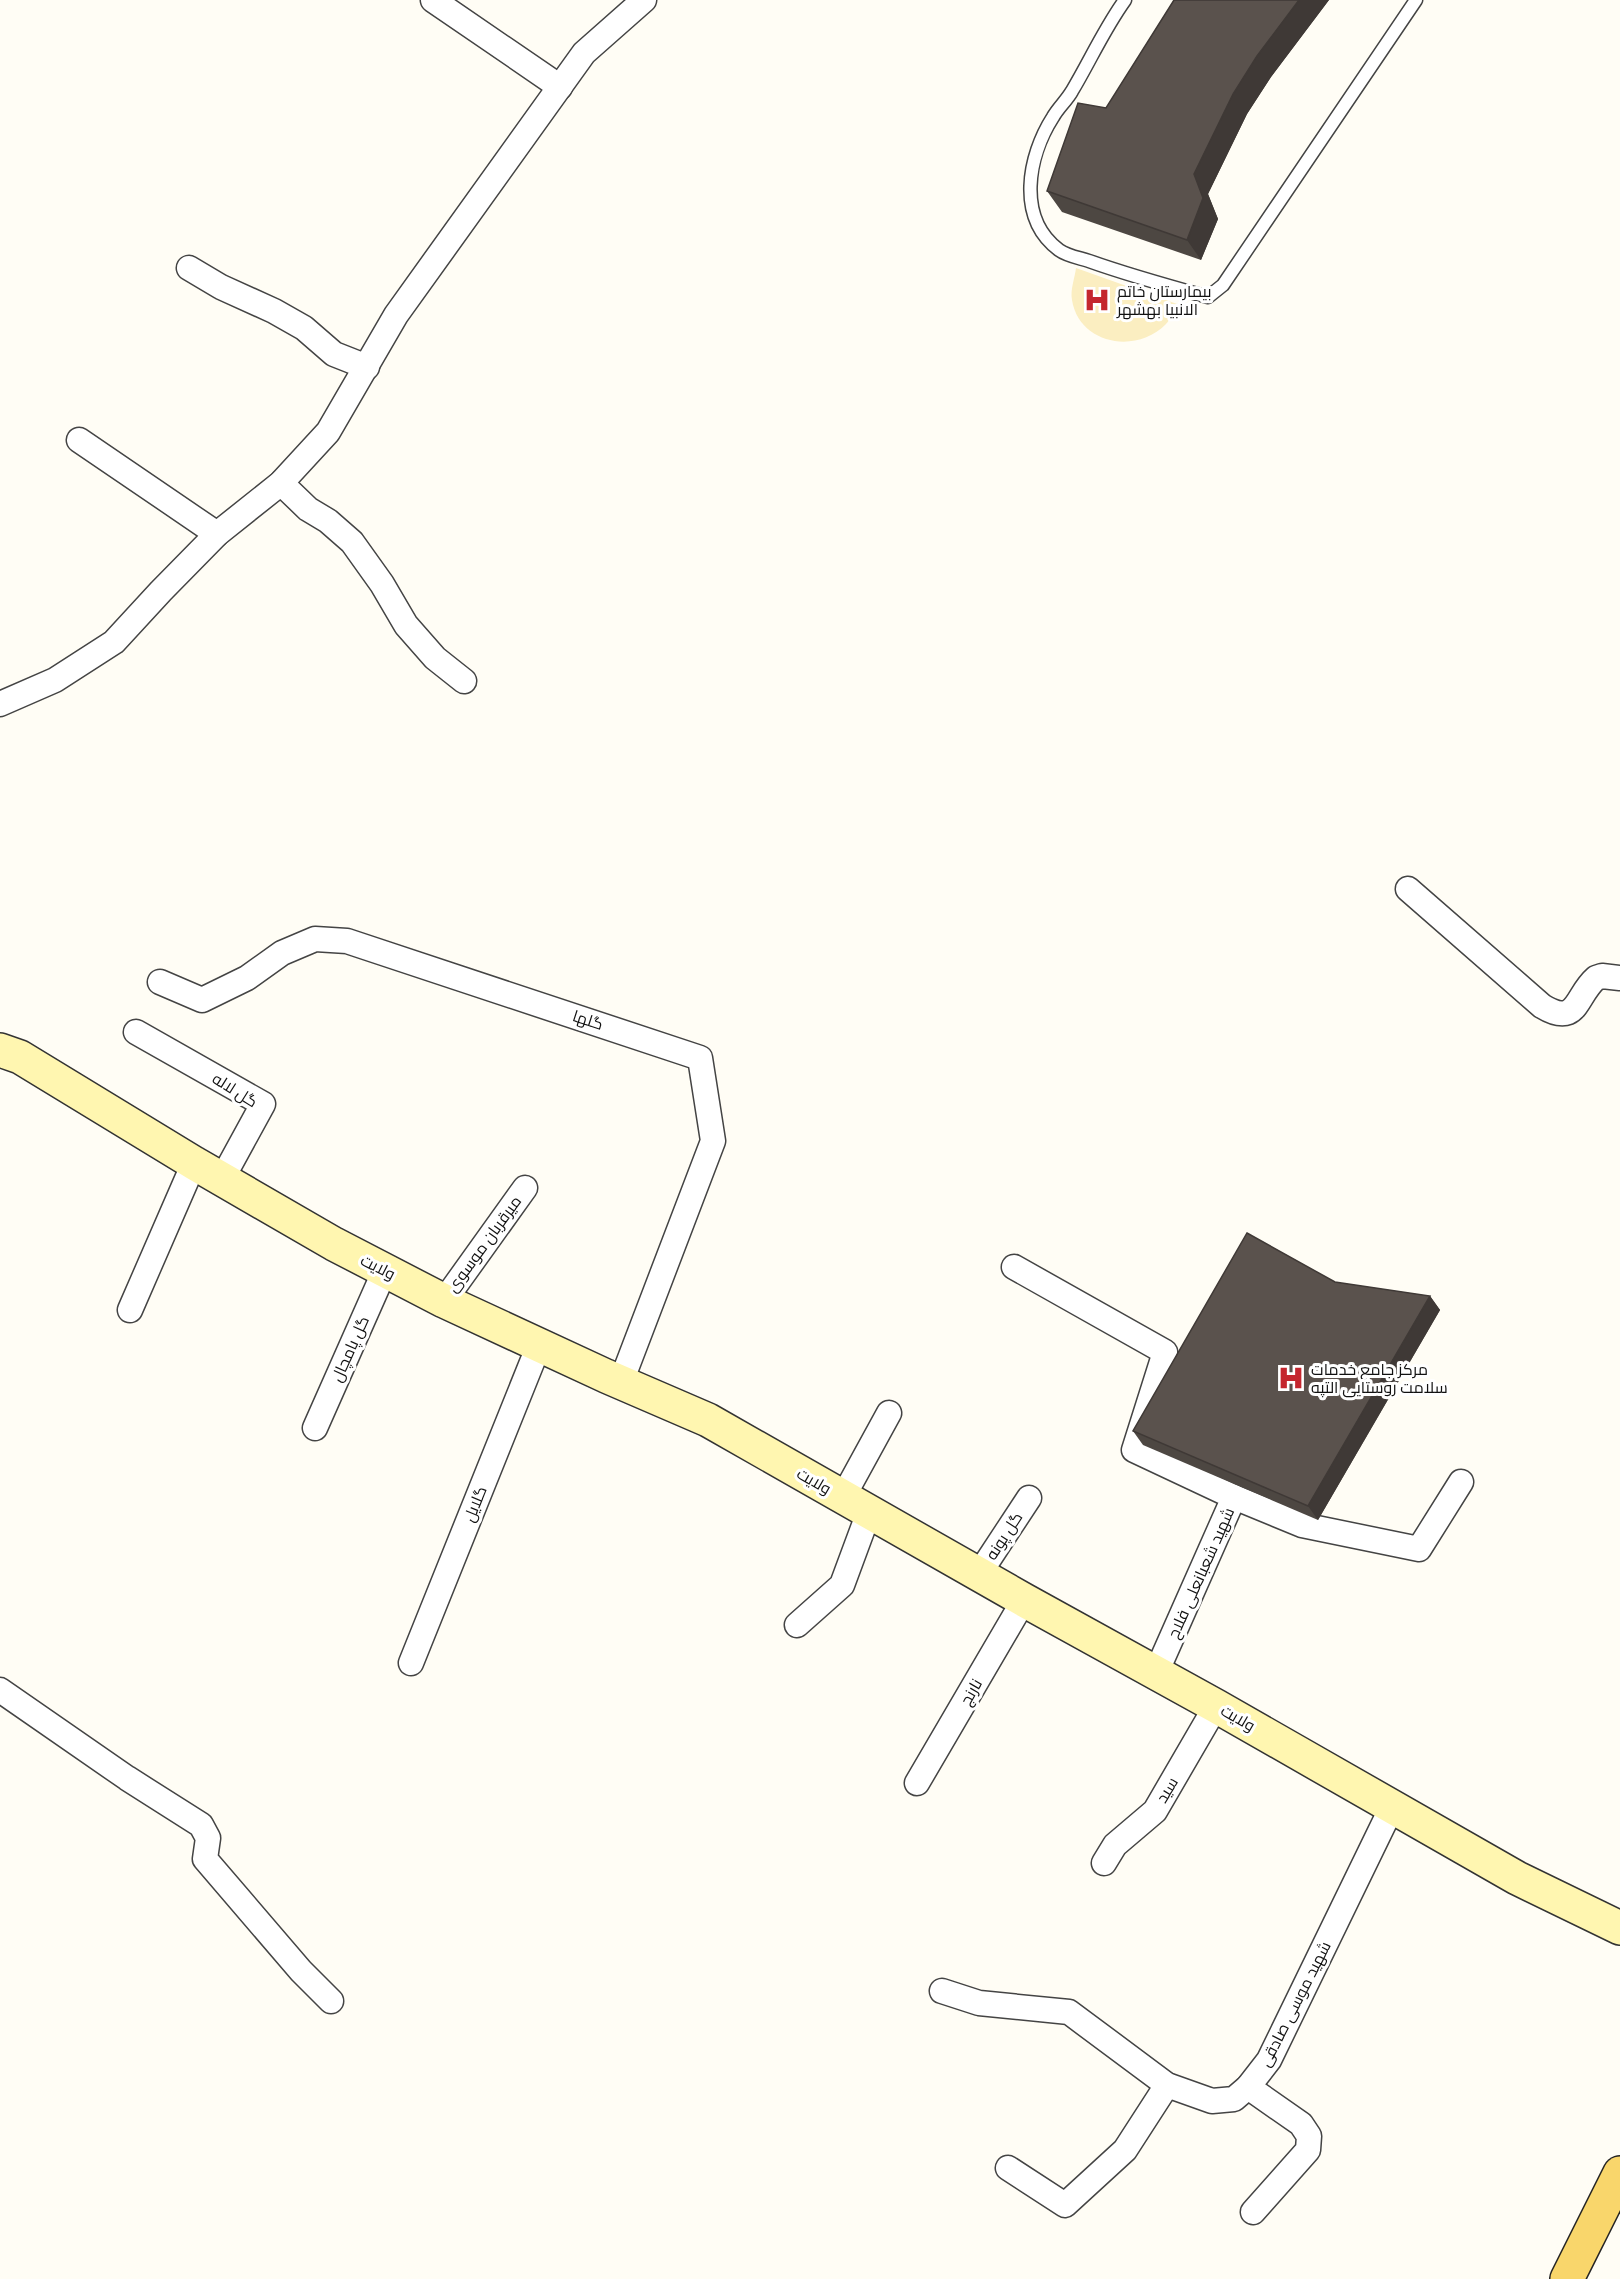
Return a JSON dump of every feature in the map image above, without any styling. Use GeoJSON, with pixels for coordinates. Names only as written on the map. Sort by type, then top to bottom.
{"type":"FeatureCollection","features":[{"type":"Feature","properties":{"kind":"main road"},"geometry":{"type":"LineString","coordinates":[[1567,2279],[1616,2193]]}},
{"type":"Feature","properties":{"kind":"street"},"geometry":{"type":"LineString","coordinates":[[433,0],[560,87]]}},
{"type":"Feature","properties":{"kind":"street"},"geometry":{"type":"LineString","coordinates":[[0,704],[55,680],[114,642],[160,591],[217,534],[281,483],[328,432],[396,315],[584,53],[644,0]]}},
{"type":"Feature","properties":{"kind":"street"},"geometry":{"type":"LineString","coordinates":[[189,268],[221,287],[274,311],[304,328],[334,354],[367,367]]}},
{"type":"Feature","properties":{"kind":"street"},"geometry":{"type":"LineString","coordinates":[[79,440],[217,534]]}},
{"type":"Feature","properties":{"kind":"street"},"geometry":{"type":"LineString","coordinates":[[281,483],[308,509],[328,521],[352,542],[382,584],[406,625],[435,658],[464,681]]}},
{"type":"Feature","properties":{"kind":"street"},"geometry":{"type":"LineString","coordinates":[[1408,889],[1542,1006],[1552,1012],[1561,1014],[1571,1011],[1596,978],[1602,976],[1620,978]]}},
{"type":"Feature","properties":{"kind":"street","name":"گلها"},"geometry":{"type":"LineString","coordinates":[[160,982],[202,1000],[247,978],[282,954],[315,939],[347,941],[700,1058],[713,1142],[621,1382]]}},
{"type":"Feature","properties":{"kind":"street","name":"گل لاله"},"geometry":{"type":"LineString","coordinates":[[136,1032],[263,1104],[222,1179]]}},
{"type":"Feature","properties":{"kind":"street","name":"ولایت"},"geometry":{"type":"LineString","coordinates":[[0,1050],[20,1057],[194,1163],[334,1244],[539,1345],[708,1420],[1517,1878],[1620,1928]]}},
{"type":"Feature","properties":{"kind":"street"},"geometry":{"type":"LineString","coordinates":[[130,1310],[194,1163]]}},
{"type":"Feature","properties":{"kind":"street","name":"میرقربان موسوی"},"geometry":{"type":"LineString","coordinates":[[444,1300],[525,1188]]}},
{"type":"Feature","properties":{"kind":"street","name":"شهید شعبانعلی فلاح"},"geometry":{"type":"LineString","coordinates":[[1014,1267],[1165,1352],[1134,1450],[1234,1497],[1156,1672]]}},
{"type":"Feature","properties":{"kind":"street","name":"گل پامچال"},"geometry":{"type":"LineString","coordinates":[[315,1428],[385,1270]]}},
{"type":"Feature","properties":{"kind":"street","name":"گلایل"},"geometry":{"type":"LineString","coordinates":[[411,1663],[539,1345]]}},
{"type":"Feature","properties":{"kind":"street"},"geometry":{"type":"LineString","coordinates":[[796,1625],[842,1585],[856,1505],[889,1413]]}},
{"type":"Feature","properties":{"kind":"street"},"geometry":{"type":"LineString","coordinates":[[1234,1497],[1302,1525],[1419,1549],[1461,1482]]}},
{"type":"Feature","properties":{"kind":"street","name":"گل پونه"},"geometry":{"type":"LineString","coordinates":[[980,1574],[1029,1498]]}},
{"type":"Feature","properties":{"kind":"street","name":"نارنج"},"geometry":{"type":"LineString","coordinates":[[917,1784],[1024,1600]]}},
{"type":"Feature","properties":{"kind":"street"},"geometry":{"type":"LineString","coordinates":[[0,1690],[126,1778],[201,1825],[208,1838],[205,1859],[301,1971],[331,2001]]}},
{"type":"Feature","properties":{"kind":"street","name":"سید"},"geometry":{"type":"LineString","coordinates":[[1104,1863],[1115,1845],[1155,1811],[1216,1706]]}},
{"type":"Feature","properties":{"kind":"street","name":"شهید موسی صادقی"},"geometry":{"type":"LineString","coordinates":[[942,1991],[979,2003],[1069,2012],[1167,2085],[1212,2102],[1234,2099],[1248,2087],[1269,2060],[1392,1807]]}},
{"type":"Feature","properties":{"kind":"street"},"geometry":{"type":"LineString","coordinates":[[1008,2168],[1065,2205],[1125,2150],[1167,2085]]}},
{"type":"Feature","properties":{"kind":"street"},"geometry":{"type":"LineString","coordinates":[[1248,2087],[1301,2124],[1309,2136],[1308,2150],[1252,2212]]}},
{"type":"Feature","properties":{"kind":"lane"},"geometry":{"type":"LineString","coordinates":[[1125,0],[1089,58],[1071,93],[1053,116],[1038,144],[1030,177],[1032,209],[1046,237],[1061,251],[1110,269],[1208,297],[1222,285],[1416,0]]}},
{"type":"Feature","properties":{"kind":"sand"},"geometry":{"type":"Polygon","coordinates":[[[1076,268],[1177,304],[1168,322],[1154,334],[1140,340],[1125,342],[1110,340],[1085,327],[1077,315],[1072,300],[1076,268]]]}},
{"type":"Feature","properties":{"kind":"building"},"geometry":{"type":"Polygon","coordinates":[[[1174,0],[1299,0],[1257,56],[1233,94],[1194,174],[1203,198],[1187,240],[1047,191],[1078,103],[1106,108],[1174,0]]]}},
{"type":"Feature","properties":{"kind":"building","name":"مرکز جامع خدمات سلامت روستایی التپه"},"geometry":{"type":"Polygon","coordinates":[[[1247,1233],[1335,1282],[1430,1296],[1308,1506],[1133,1431],[1247,1233]]]}},
{"type":"Feature","properties":{"kind":"place","name":"بیمارستان خاتم الانبیا بهشهر"},"geometry":{"type":"Point","coordinates":[1097,300]}},
{"type":"Feature","properties":{"kind":"place","name":"مرکز جامع خدمات سلامت روستایی التپه"},"geometry":{"type":"Point","coordinates":[1291,1378]}}]}
